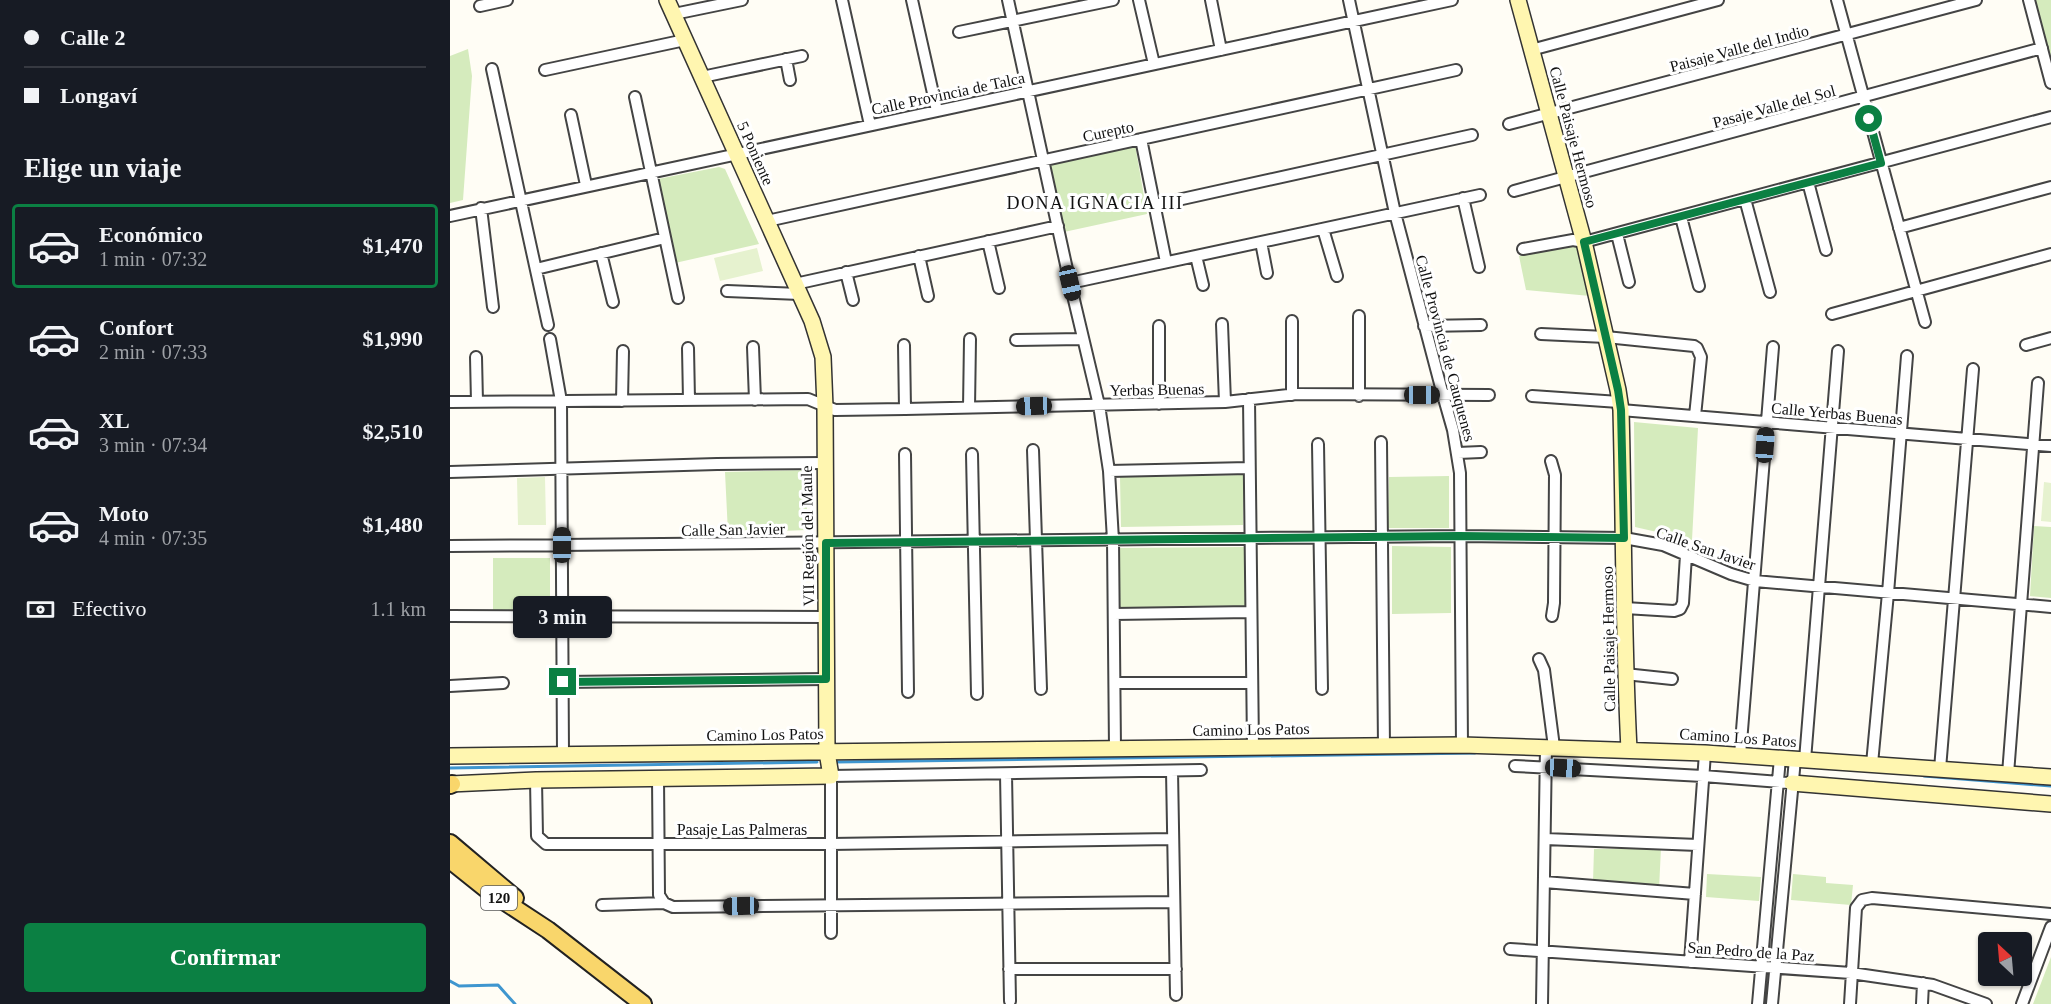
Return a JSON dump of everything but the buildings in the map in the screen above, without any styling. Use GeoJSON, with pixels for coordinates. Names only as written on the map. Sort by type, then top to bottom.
{"type":"FeatureCollection","features":[{"type":"Feature","properties":{"kind":"main road","name":"120"},"geometry":{"type":"LineString","coordinates":[[450,843],[548,930]]}},
{"type":"Feature","properties":{"kind":"main road","name":"120"},"geometry":{"type":"LineString","coordinates":[[450,860],[490,892],[548,930],[641,1004]]}},
{"type":"Feature","properties":{"kind":"street"},"geometry":{"type":"LineString","coordinates":[[480,6],[507,0]]}},
{"type":"Feature","properties":{"kind":"street"},"geometry":{"type":"LineString","coordinates":[[670,7],[742,0]]}},
{"type":"Feature","properties":{"kind":"street"},"geometry":{"type":"LineString","coordinates":[[842,0],[870,125]]}},
{"type":"Feature","properties":{"kind":"street"},"geometry":{"type":"LineString","coordinates":[[912,0],[937,111]]}},
{"type":"Feature","properties":{"kind":"street"},"geometry":{"type":"LineString","coordinates":[[1008,0],[1099,405],[1109,471],[1113,540],[1115,749]]}},
{"type":"Feature","properties":{"kind":"street"},"geometry":{"type":"LineString","coordinates":[[959,32],[1113,0]]}},
{"type":"Feature","properties":{"kind":"street"},"geometry":{"type":"LineString","coordinates":[[1139,0],[1154,64]]}},
{"type":"Feature","properties":{"kind":"street"},"geometry":{"type":"LineString","coordinates":[[1211,0],[1221,50]]}},
{"type":"Feature","properties":{"kind":"street","name":"Calle Provincia de Cauquenes"},"geometry":{"type":"LineString","coordinates":[[1349,0],[1395,213],[1458,453],[1462,745]]}},
{"type":"Feature","properties":{"kind":"street","name":"Calle Provincia de Talca"},"geometry":{"type":"LineString","coordinates":[[450,216],[1452,0]]}},
{"type":"Feature","properties":{"kind":"street","name":"Calle Paisaje Hermoso"},"geometry":{"type":"LineString","coordinates":[[1518,0],[1584,242],[1620,406],[1625,674],[1629,749]]}},
{"type":"Feature","properties":{"kind":"street"},"geometry":{"type":"LineString","coordinates":[[1531,50],[1718,0]]}},
{"type":"Feature","properties":{"kind":"street"},"geometry":{"type":"LineString","coordinates":[[1837,0],[1925,322]]}},
{"type":"Feature","properties":{"kind":"street","name":"Paisaje Valle del Indio"},"geometry":{"type":"LineString","coordinates":[[1509,124],[1976,0]]}},
{"type":"Feature","properties":{"kind":"street"},"geometry":{"type":"LineString","coordinates":[[2029,0],[2051,83]]}},
{"type":"Feature","properties":{"kind":"street","name":"5 Poniente"},"geometry":{"type":"LineString","coordinates":[[670,7],[812,321]]}},
{"type":"Feature","properties":{"kind":"street"},"geometry":{"type":"LineString","coordinates":[[545,70],[686,40]]}},
{"type":"Feature","properties":{"kind":"street","name":"Pasaje Valle del Sol"},"geometry":{"type":"LineString","coordinates":[[1514,191],[2042,48]]}},
{"type":"Feature","properties":{"kind":"street"},"geometry":{"type":"LineString","coordinates":[[702,77],[802,56]]}},
{"type":"Feature","properties":{"kind":"street"},"geometry":{"type":"LineString","coordinates":[[786,59],[790,80]]}},
{"type":"Feature","properties":{"kind":"street"},"geometry":{"type":"LineString","coordinates":[[492,69],[548,325]]}},
{"type":"Feature","properties":{"kind":"street","name":"Curepto"},"geometry":{"type":"LineString","coordinates":[[767,221],[1455,70]]}},
{"type":"Feature","properties":{"kind":"street"},"geometry":{"type":"LineString","coordinates":[[635,97],[678,298]]}},
{"type":"Feature","properties":{"kind":"street"},"geometry":{"type":"LineString","coordinates":[[571,115],[586,185]]}},
{"type":"Feature","properties":{"kind":"street"},"geometry":{"type":"LineString","coordinates":[[1523,249],[1574,240],[1584,242],[1617,234],[2051,117]]}},
{"type":"Feature","properties":{"kind":"street"},"geometry":{"type":"LineString","coordinates":[[1155,206],[1472,135]]}},
{"type":"Feature","properties":{"kind":"street"},"geometry":{"type":"LineString","coordinates":[[1141,139],[1167,262]]}},
{"type":"Feature","properties":{"kind":"street"},"geometry":{"type":"LineString","coordinates":[[1808,182],[1826,250]]}},
{"type":"Feature","properties":{"kind":"street"},"geometry":{"type":"LineString","coordinates":[[1899,228],[2051,188]]}},
{"type":"Feature","properties":{"kind":"street"},"geometry":{"type":"LineString","coordinates":[[1070,283],[1480,195]]}},
{"type":"Feature","properties":{"kind":"street"},"geometry":{"type":"LineString","coordinates":[[1462,198],[1479,267]]}},
{"type":"Feature","properties":{"kind":"street"},"geometry":{"type":"LineString","coordinates":[[1745,199],[1770,292]]}},
{"type":"Feature","properties":{"kind":"street"},"geometry":{"type":"LineString","coordinates":[[481,208],[493,308]]}},
{"type":"Feature","properties":{"kind":"street"},"geometry":{"type":"LineString","coordinates":[[1681,217],[1699,286]]}},
{"type":"Feature","properties":{"kind":"street"},"geometry":{"type":"LineString","coordinates":[[727,291],[798,289],[846,272],[1058,226]]}},
{"type":"Feature","properties":{"kind":"street"},"geometry":{"type":"LineString","coordinates":[[1323,229],[1336,276]]}},
{"type":"Feature","properties":{"kind":"street"},"geometry":{"type":"LineString","coordinates":[[1617,234],[1629,282]]}},
{"type":"Feature","properties":{"kind":"street"},"geometry":{"type":"LineString","coordinates":[[536,269],[665,238]]}},
{"type":"Feature","properties":{"kind":"street"},"geometry":{"type":"LineString","coordinates":[[988,241],[999,288]]}},
{"type":"Feature","properties":{"kind":"street"},"geometry":{"type":"LineString","coordinates":[[1261,242],[1267,273]]}},
{"type":"Feature","properties":{"kind":"street"},"geometry":{"type":"LineString","coordinates":[[601,253],[613,302]]}},
{"type":"Feature","properties":{"kind":"street"},"geometry":{"type":"LineString","coordinates":[[1832,314],[2051,254]]}},
{"type":"Feature","properties":{"kind":"street"},"geometry":{"type":"LineString","coordinates":[[919,256],[928,296]]}},
{"type":"Feature","properties":{"kind":"street"},"geometry":{"type":"LineString","coordinates":[[1197,256],[1203,285]]}},
{"type":"Feature","properties":{"kind":"street"},"geometry":{"type":"LineString","coordinates":[[846,272],[853,300]]}},
{"type":"Feature","properties":{"kind":"street"},"geometry":{"type":"LineString","coordinates":[[1359,316],[1359,396]]}},
{"type":"Feature","properties":{"kind":"street","name":"VII Región del Maule"},"geometry":{"type":"LineString","coordinates":[[812,321],[823,357],[827,752],[831,776]]}},
{"type":"Feature","properties":{"kind":"street"},"geometry":{"type":"LineString","coordinates":[[1292,321],[1292,394]]}},
{"type":"Feature","properties":{"kind":"street"},"geometry":{"type":"LineString","coordinates":[[1222,324],[1225,402]]}},
{"type":"Feature","properties":{"kind":"street"},"geometry":{"type":"LineString","coordinates":[[1425,326],[1481,325]]}},
{"type":"Feature","properties":{"kind":"street"},"geometry":{"type":"LineString","coordinates":[[1159,326],[1159,404]]}},
{"type":"Feature","properties":{"kind":"street"},"geometry":{"type":"LineString","coordinates":[[1540,334],[1606,337],[1689,345],[1697,348],[1701,357],[1695,416]]}},
{"type":"Feature","properties":{"kind":"street"},"geometry":{"type":"LineString","coordinates":[[2026,345],[2051,338]]}},
{"type":"Feature","properties":{"kind":"street"},"geometry":{"type":"LineString","coordinates":[[549,339],[561,401],[563,754]]}},
{"type":"Feature","properties":{"kind":"street"},"geometry":{"type":"LineString","coordinates":[[969,408],[970,339]]}},
{"type":"Feature","properties":{"kind":"street"},"geometry":{"type":"LineString","coordinates":[[1016,340],[1083,339]]}},
{"type":"Feature","properties":{"kind":"street"},"geometry":{"type":"LineString","coordinates":[[904,345],[905,409]]}},
{"type":"Feature","properties":{"kind":"street"},"geometry":{"type":"LineString","coordinates":[[753,347],[755,400]]}},
{"type":"Feature","properties":{"kind":"street"},"geometry":{"type":"LineString","coordinates":[[1740,755],[1773,347]]}},
{"type":"Feature","properties":{"kind":"street"},"geometry":{"type":"LineString","coordinates":[[688,348],[689,400]]}},
{"type":"Feature","properties":{"kind":"street"},"geometry":{"type":"LineString","coordinates":[[622,401],[623,351]]}},
{"type":"Feature","properties":{"kind":"street"},"geometry":{"type":"LineString","coordinates":[[1758,1004],[1785,782],[1793,759],[1820,587],[1838,351]]}},
{"type":"Feature","properties":{"kind":"street"},"geometry":{"type":"LineString","coordinates":[[1872,765],[1907,356]]}},
{"type":"Feature","properties":{"kind":"street"},"geometry":{"type":"LineString","coordinates":[[476,357],[477,402]]}},
{"type":"Feature","properties":{"kind":"street"},"geometry":{"type":"LineString","coordinates":[[1940,769],[1973,369]]}},
{"type":"Feature","properties":{"kind":"street"},"geometry":{"type":"LineString","coordinates":[[2008,774],[2038,383]]}},
{"type":"Feature","properties":{"kind":"street","name":"Yerbas Buenas"},"geometry":{"type":"LineString","coordinates":[[450,402],[808,399],[835,410],[1225,402],[1292,394],[1489,395]]}},
{"type":"Feature","properties":{"kind":"street","name":"Calle Yerbas Buenas"},"geometry":{"type":"LineString","coordinates":[[1532,396],[1695,416],[2051,446]]}},
{"type":"Feature","properties":{"kind":"street"},"geometry":{"type":"LineString","coordinates":[[1249,399],[1252,747]]}},
{"type":"Feature","properties":{"kind":"street"},"geometry":{"type":"LineString","coordinates":[[1382,442],[1384,746]]}},
{"type":"Feature","properties":{"kind":"street"},"geometry":{"type":"LineString","coordinates":[[1318,444],[1322,689]]}},
{"type":"Feature","properties":{"kind":"street"},"geometry":{"type":"LineString","coordinates":[[1034,450],[1041,689]]}},
{"type":"Feature","properties":{"kind":"street"},"geometry":{"type":"LineString","coordinates":[[1458,453],[1481,452]]}},
{"type":"Feature","properties":{"kind":"street"},"geometry":{"type":"LineString","coordinates":[[905,454],[908,692]]}},
{"type":"Feature","properties":{"kind":"street"},"geometry":{"type":"LineString","coordinates":[[972,454],[977,694]]}},
{"type":"Feature","properties":{"kind":"street"},"geometry":{"type":"LineString","coordinates":[[1551,462],[1555,475],[1552,616]]}},
{"type":"Feature","properties":{"kind":"street"},"geometry":{"type":"LineString","coordinates":[[450,472],[717,464],[824,464]]}},
{"type":"Feature","properties":{"kind":"street"},"geometry":{"type":"LineString","coordinates":[[1109,471],[1248,468]]}},
{"type":"Feature","properties":{"kind":"street","name":"Calle San Javier"},"geometry":{"type":"LineString","coordinates":[[450,546],[1459,536],[1624,538],[1663,545],[1731,574],[1755,581],[2051,607]]}},
{"type":"Feature","properties":{"kind":"street"},"geometry":{"type":"LineString","coordinates":[[1625,608],[1674,611],[1680,609],[1683,603],[1686,555]]}},
{"type":"Feature","properties":{"kind":"street"},"geometry":{"type":"LineString","coordinates":[[1114,614],[1251,612]]}},
{"type":"Feature","properties":{"kind":"street"},"geometry":{"type":"LineString","coordinates":[[450,616],[826,616]]}},
{"type":"Feature","properties":{"kind":"street"},"geometry":{"type":"LineString","coordinates":[[1539,659],[1544,670],[1550,747],[1546,767],[1542,1004]]}},
{"type":"Feature","properties":{"kind":"street"},"geometry":{"type":"LineString","coordinates":[[1625,674],[1672,679]]}},
{"type":"Feature","properties":{"kind":"street"},"geometry":{"type":"LineString","coordinates":[[563,682],[826,679]]}},
{"type":"Feature","properties":{"kind":"street"},"geometry":{"type":"LineString","coordinates":[[450,686],[503,683]]}},
{"type":"Feature","properties":{"kind":"street"},"geometry":{"type":"LineString","coordinates":[[1114,683],[1252,683]]}},
{"type":"Feature","properties":{"kind":"street","name":"Camino Los Patos"},"geometry":{"type":"LineString","coordinates":[[450,756],[1462,745],[1704,753],[2051,777]]}},
{"type":"Feature","properties":{"kind":"street"},"geometry":{"type":"LineString","coordinates":[[1690,962],[1704,753]]}},
{"type":"Feature","properties":{"kind":"street"},"geometry":{"type":"LineString","coordinates":[[1515,765],[1703,776],[2051,804]]}},
{"type":"Feature","properties":{"kind":"street"},"geometry":{"type":"LineString","coordinates":[[451,785],[537,780],[1201,770]]}},
{"type":"Feature","properties":{"kind":"street"},"geometry":{"type":"LineString","coordinates":[[1172,771],[1176,996]]}},
{"type":"Feature","properties":{"kind":"street"},"geometry":{"type":"LineString","coordinates":[[1006,774],[1010,1002]]}},
{"type":"Feature","properties":{"kind":"street"},"geometry":{"type":"LineString","coordinates":[[831,776],[831,933]]}},
{"type":"Feature","properties":{"kind":"street"},"geometry":{"type":"LineString","coordinates":[[658,778],[659,895],[664,903]]}},
{"type":"Feature","properties":{"kind":"street","name":"Pasaje Las Palmeras"},"geometry":{"type":"LineString","coordinates":[[537,780],[537,836],[546,844],[831,844],[1173,839]]}},
{"type":"Feature","properties":{"kind":"street"},"geometry":{"type":"LineString","coordinates":[[1772,1004],[1785,782]]}},
{"type":"Feature","properties":{"kind":"street"},"geometry":{"type":"LineString","coordinates":[[1545,839],[1698,845]]}},
{"type":"Feature","properties":{"kind":"street"},"geometry":{"type":"LineString","coordinates":[[1544,882],[1695,894]]}},
{"type":"Feature","properties":{"kind":"street"},"geometry":{"type":"LineString","coordinates":[[1850,1004],[1856,908],[1862,900],[1872,898],[2051,914]]}},
{"type":"Feature","properties":{"kind":"street"},"geometry":{"type":"LineString","coordinates":[[602,905],[664,903],[672,907],[1174,902]]}},
{"type":"Feature","properties":{"kind":"street"},"geometry":{"type":"LineString","coordinates":[[2022,1004],[2051,927]]}},
{"type":"Feature","properties":{"kind":"street","name":"San Pedro de la Paz"},"geometry":{"type":"LineString","coordinates":[[1510,949],[1851,973],[1923,982],[1986,1004]]}},
{"type":"Feature","properties":{"kind":"street"},"geometry":{"type":"LineString","coordinates":[[1009,969],[1176,969]]}},
{"type":"Feature","properties":{"kind":"street"},"geometry":{"type":"LineString","coordinates":[[1922,1004],[1923,982]]}},
{"type":"Feature","properties":{"kind":"green space"},"geometry":{"type":"Polygon","coordinates":[[[2034,0],[2051,0],[2051,63],[2034,0]]]}},
{"type":"Feature","properties":{"kind":"green space"},"geometry":{"type":"Polygon","coordinates":[[[468,49],[472,76],[463,200],[450,203],[450,56],[468,49]]]}},
{"type":"Feature","properties":{"kind":"green space"},"geometry":{"type":"Polygon","coordinates":[[[1135,144],[1147,214],[1064,232],[1050,162],[1135,144]]]}},
{"type":"Feature","properties":{"kind":"green space"},"geometry":{"type":"Polygon","coordinates":[[[719,167],[725,169],[759,244],[675,263],[658,179],[719,167]]]}},
{"type":"Feature","properties":{"kind":"green space"},"geometry":{"type":"Polygon","coordinates":[[[1577,243],[1590,296],[1526,290],[1519,256],[1577,243]]]}},
{"type":"Feature","properties":{"kind":"green space"},"geometry":{"type":"Polygon","coordinates":[[[757,248],[763,271],[720,281],[714,258],[757,248]]]}},
{"type":"Feature","properties":{"kind":"green space"},"geometry":{"type":"Polygon","coordinates":[[[1634,422],[1698,428],[1692,540],[1635,527],[1634,422]]]}},
{"type":"Feature","properties":{"kind":"green space"},"geometry":{"type":"Polygon","coordinates":[[[807,470],[807,530],[728,533],[725,472],[807,470]]]}},
{"type":"Feature","properties":{"kind":"green space"},"geometry":{"type":"Polygon","coordinates":[[[1244,475],[1243,525],[1121,527],[1120,477],[1244,475]]]}},
{"type":"Feature","properties":{"kind":"green space"},"geometry":{"type":"Polygon","coordinates":[[[1449,476],[1449,528],[1388,528],[1389,477],[1449,476]]]}},
{"type":"Feature","properties":{"kind":"green space"},"geometry":{"type":"Polygon","coordinates":[[[545,477],[546,525],[518,525],[517,478],[545,477]]]}},
{"type":"Feature","properties":{"kind":"green space"},"geometry":{"type":"Polygon","coordinates":[[[2044,482],[2051,483],[2051,522],[2041,521],[2044,482]]]}},
{"type":"Feature","properties":{"kind":"green space"},"geometry":{"type":"Polygon","coordinates":[[[2034,526],[2051,527],[2051,598],[2030,596],[2034,526]]]}},
{"type":"Feature","properties":{"kind":"green space"},"geometry":{"type":"Polygon","coordinates":[[[1392,546],[1451,547],[1451,613],[1392,614],[1392,546]]]}},
{"type":"Feature","properties":{"kind":"green space"},"geometry":{"type":"Polygon","coordinates":[[[1246,547],[1247,607],[1120,609],[1119,548],[1246,547]]]}},
{"type":"Feature","properties":{"kind":"green space"},"geometry":{"type":"Polygon","coordinates":[[[493,558],[550,558],[550,610],[493,610],[493,558]]]}},
{"type":"Feature","properties":{"kind":"green space"},"geometry":{"type":"Polygon","coordinates":[[[1661,848],[1659,889],[1593,882],[1594,849],[1661,848]]]}},
{"type":"Feature","properties":{"kind":"green space"},"geometry":{"type":"Polygon","coordinates":[[[1707,874],[1761,877],[1759,901],[1706,897],[1707,874]]]}},
{"type":"Feature","properties":{"kind":"green space"},"geometry":{"type":"Polygon","coordinates":[[[1793,874],[1826,877],[1826,883],[1853,885],[1851,905],[1791,900],[1793,874]]]}},
{"type":"Feature","properties":{"kind":"green space"},"geometry":{"type":"Polygon","coordinates":[[[2051,957],[2051,1004],[2033,1004],[2051,957]]]}},
{"type":"Feature","properties":{"kind":"waterway"},"geometry":{"type":"LineString","coordinates":[[836,762],[1475,753]]}},
{"type":"Feature","properties":{"kind":"waterway"},"geometry":{"type":"LineString","coordinates":[[450,768],[817,762]]}},
{"type":"Feature","properties":{"kind":"waterway"},"geometry":{"type":"LineString","coordinates":[[1924,776],[2051,786]]}},
{"type":"Feature","properties":{"kind":"waterway"},"geometry":{"type":"LineString","coordinates":[[450,981],[459,986],[498,985],[515,1004]]}},
{"type":"Feature","properties":{"kind":"district","name":"DONA IGNACIA III"},"geometry":{"type":"Point","coordinates":[1095,203]}},
{"type":"Feature","properties":{"kind":"route"},"geometry":{"type":"LineString","coordinates":[[563,682],[826,679],[826,543],[1459,536],[1624,538],[1621,410],[1611,356],[1584,242],[1881,163],[1869,119]]}}]}
